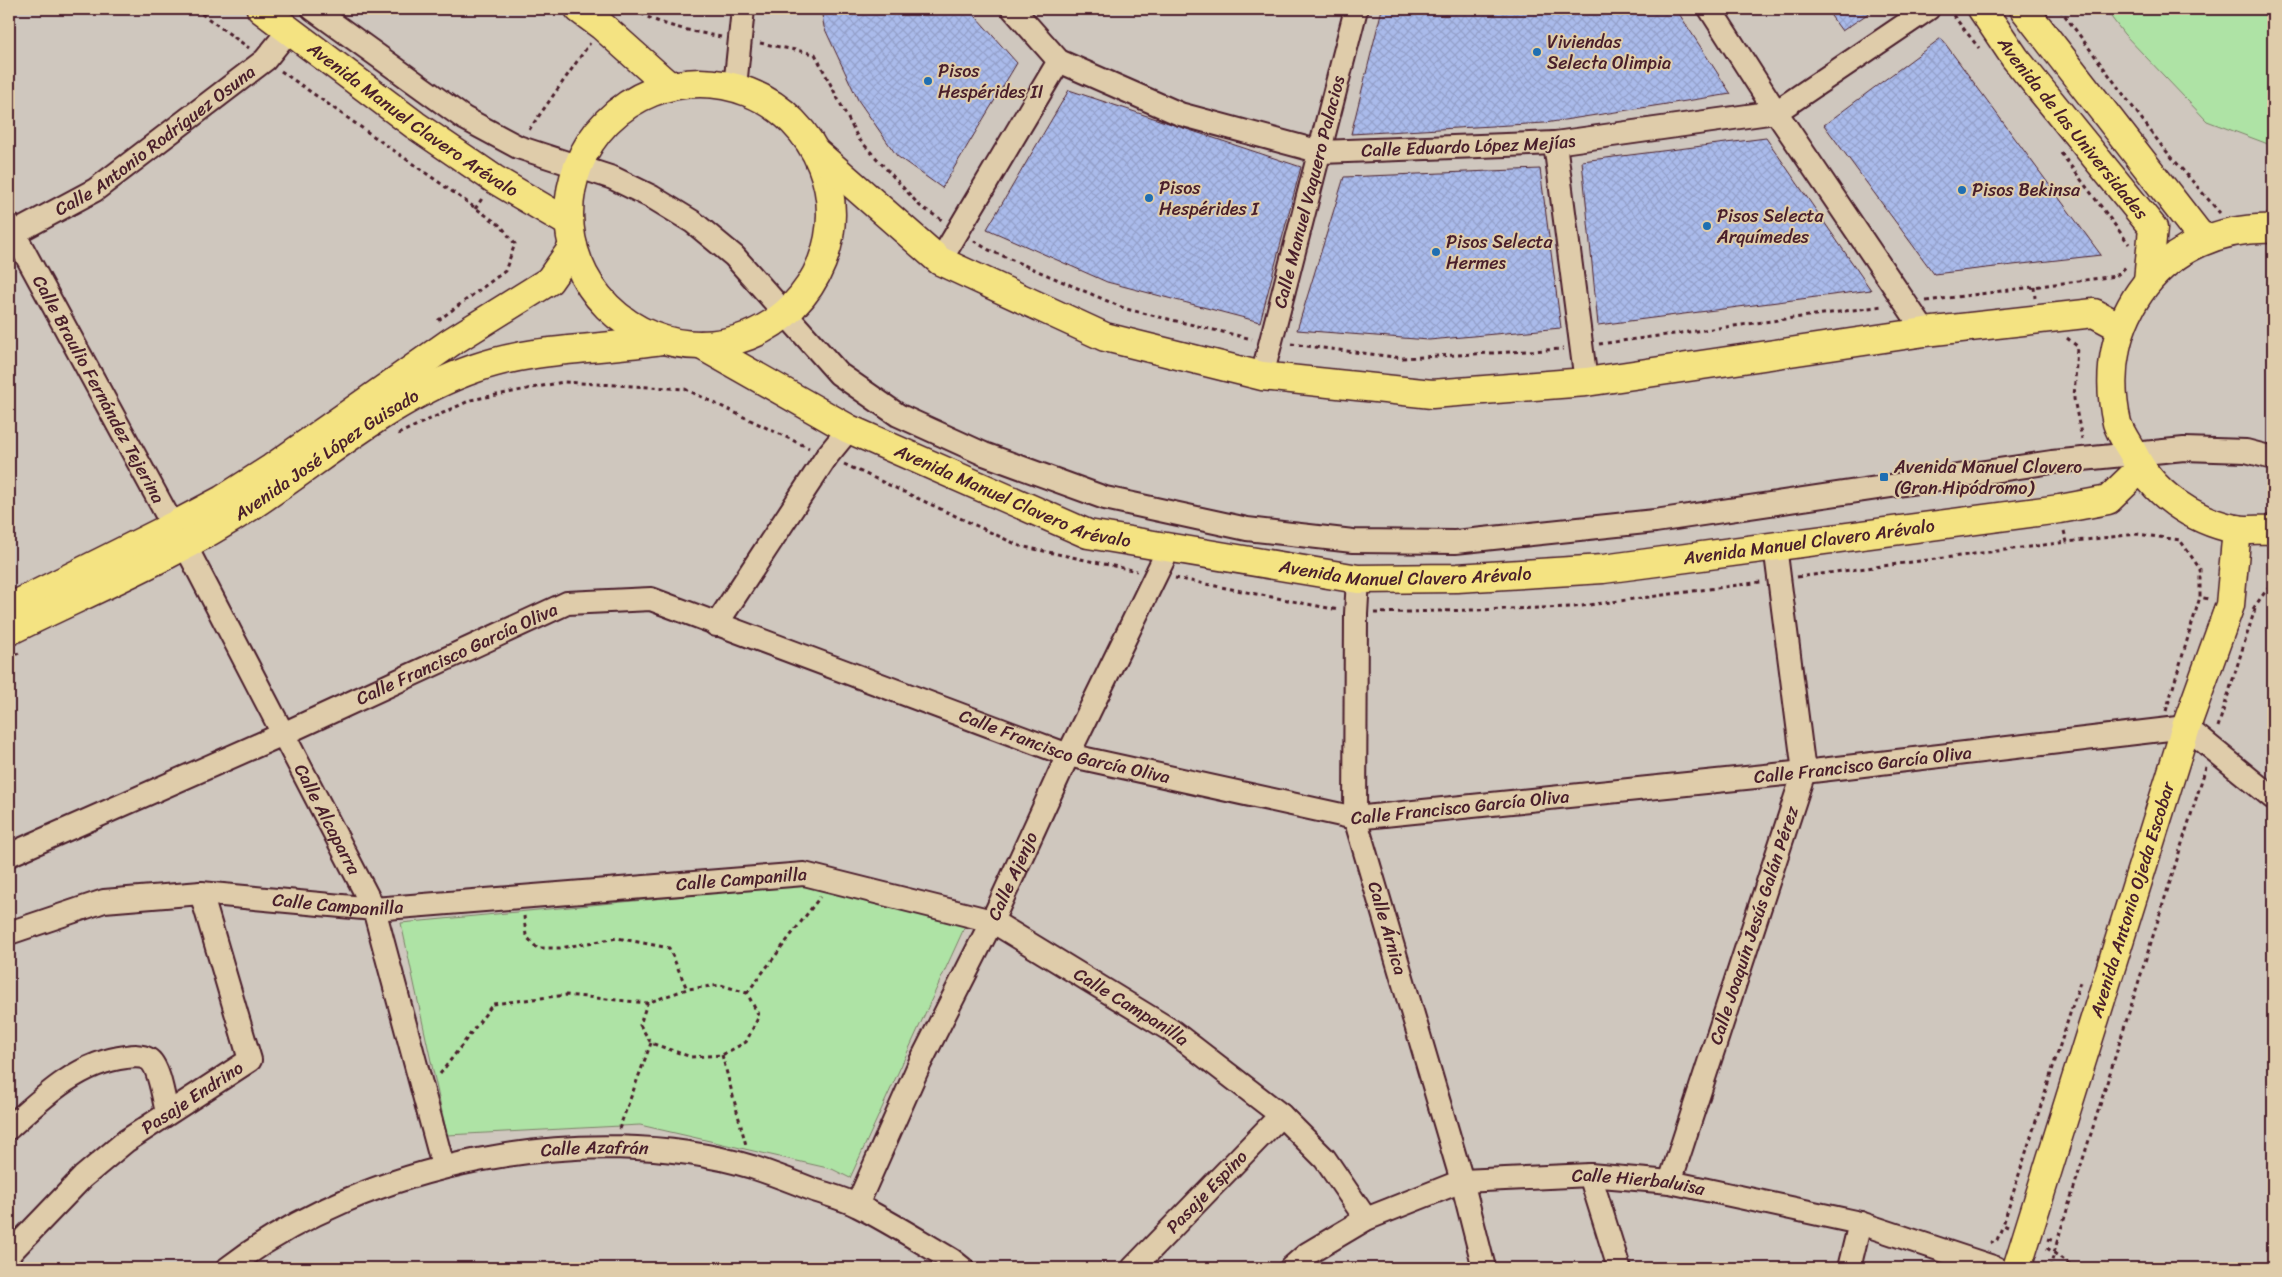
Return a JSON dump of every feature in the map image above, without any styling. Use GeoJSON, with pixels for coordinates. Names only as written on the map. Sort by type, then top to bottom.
{"type":"FeatureCollection","features":[{"type":"Feature","properties":{"kind":"main road","name":"Avenida Manuel Clavero Arévalo"},"geometry":{"type":"LineString","coordinates":[[262,9],[415,125],[571,235]]}},
{"type":"Feature","properties":{"kind":"main road"},"geometry":{"type":"LineString","coordinates":[[579,9],[602,26],[669,86]]}},
{"type":"Feature","properties":{"kind":"main road","name":"Avenida de las Universidades"},"geometry":{"type":"LineString","coordinates":[[1982,9],[2015,58],[2153,228],[2139,272]]}},
{"type":"Feature","properties":{"kind":"main road","name":"Avenida de las Universidades"},"geometry":{"type":"LineString","coordinates":[[2024,9],[2140,161],[2198,233],[2206,239]]}},
{"type":"Feature","properties":{"kind":"main road"},"geometry":{"type":"LineString","coordinates":[[817,153],[829,187],[831,222],[824,257],[808,288],[784,314],[759,331],[731,341],[701,345],[662,340],[632,326],[605,305],[585,278],[571,235],[570,194],[578,166],[599,130],[631,102],[669,86],[702,83],[735,87],[768,101],[796,124],[817,153],[940,261],[1105,337],[1262,376],[1432,394],[1586,382],[1925,332],[2094,313],[2120,327]]}},
{"type":"Feature","properties":{"kind":"main road"},"geometry":{"type":"LineString","coordinates":[[2273,230],[2248,228],[2206,239],[2139,272],[2132,302],[2120,327],[2111,376],[2118,425],[2136,462],[2166,497],[2199,518],[2236,529],[2273,530]]}},
{"type":"Feature","properties":{"kind":"main road","name":"Avenida José López Guisado"},"geometry":{"type":"LineString","coordinates":[[17,640],[179,536],[222,500],[272,468],[451,342],[549,281],[571,235]]}},
{"type":"Feature","properties":{"kind":"main road","name":"Avenida José López Guisado"},"geometry":{"type":"LineString","coordinates":[[9,608],[250,506],[395,406],[436,384],[476,367],[514,357],[573,349],[620,347],[662,340]]}},
{"type":"Feature","properties":{"kind":"main road","name":"Avenida Manuel Clavero Arévalo"},"geometry":{"type":"LineString","coordinates":[[701,345],[849,428],[1088,534],[1358,579],[1457,578],[1603,569],[2060,509],[2108,500],[2136,462]]}},
{"type":"Feature","properties":{"kind":"main road","name":"Avenida Antonio Ojeda Escobar"},"geometry":{"type":"LineString","coordinates":[[2017,1268],[2186,727],[2230,605],[2236,529]]}},
{"type":"Feature","properties":{"kind":"street"},"geometry":{"type":"LineString","coordinates":[[313,9],[464,118],[518,147],[621,182],[693,222],[734,256],[784,314],[801,344],[835,380],[892,420],[987,464],[1103,506],[1179,524],[1303,544],[1356,549],[1467,550],[1658,531],[2136,462],[2204,458],[2246,463],[2273,470]]}},
{"type":"Feature","properties":{"kind":"street"},"geometry":{"type":"LineString","coordinates":[[735,87],[743,9]]}},
{"type":"Feature","properties":{"kind":"street","name":"Calle Eduardo López Mejías"},"geometry":{"type":"LineString","coordinates":[[1013,9],[1059,61],[1180,114],[1321,152],[1555,144],[1776,112],[1928,9]]}},
{"type":"Feature","properties":{"kind":"street","name":"Calle Manuel Vaquero Palacios"},"geometry":{"type":"LineString","coordinates":[[1262,376],[1321,152],[1356,9]]}},
{"type":"Feature","properties":{"kind":"street"},"geometry":{"type":"LineString","coordinates":[[1710,9],[1776,112],[1925,332]]}},
{"type":"Feature","properties":{"kind":"street","name":"Calle Antonio Rodríguez Osuna"},"geometry":{"type":"LineString","coordinates":[[10,231],[95,190],[265,60],[290,29]]}},
{"type":"Feature","properties":{"kind":"street"},"geometry":{"type":"LineString","coordinates":[[940,261],[1059,61]]}},
{"type":"Feature","properties":{"kind":"street"},"geometry":{"type":"LineString","coordinates":[[1555,144],[1586,382]]}},
{"type":"Feature","properties":{"kind":"street","name":"Calle Braulio Fernández Tejerina"},"geometry":{"type":"LineString","coordinates":[[10,231],[179,536]]}},
{"type":"Feature","properties":{"kind":"street"},"geometry":{"type":"LineString","coordinates":[[716,625],[827,456],[849,428]]}},
{"type":"Feature","properties":{"kind":"street"},"geometry":{"type":"LineString","coordinates":[[2136,462],[2184,449],[2246,451],[2273,458]]}},
{"type":"Feature","properties":{"kind":"street","name":"Calle Alcaparra"},"geometry":{"type":"LineString","coordinates":[[179,536],[374,909],[443,1166]]}},
{"type":"Feature","properties":{"kind":"street","name":"Calle Joaquín Jesús Galán Pérez"},"geometry":{"type":"LineString","coordinates":[[1670,1182],[1804,772],[1775,546]]}},
{"type":"Feature","properties":{"kind":"street","name":"Calle Ajenjo"},"geometry":{"type":"LineString","coordinates":[[857,1205],[920,1064],[992,921],[1068,755],[1168,548]]}},
{"type":"Feature","properties":{"kind":"street","name":"Calle Árnica"},"geometry":{"type":"LineString","coordinates":[[1358,579],[1356,614],[1355,818],[1462,1181],[1484,1268]]}},
{"type":"Feature","properties":{"kind":"street","name":"Calle Francisco García Oliva"},"geometry":{"type":"LineString","coordinates":[[9,855],[283,734],[567,603],[651,599],[716,625],[1068,755],[1355,818],[1804,772],[2186,727]]}},
{"type":"Feature","properties":{"kind":"street"},"geometry":{"type":"LineString","coordinates":[[2186,727],[2273,798]]}},
{"type":"Feature","properties":{"kind":"street","name":"Calle Campanilla"},"geometry":{"type":"LineString","coordinates":[[9,933],[104,901],[201,893],[374,909],[804,874],[992,921],[1172,1030],[1281,1115],[1325,1159],[1366,1219]]}},
{"type":"Feature","properties":{"kind":"street","name":"Pasaje Endrino"},"geometry":{"type":"LineString","coordinates":[[9,1254],[83,1177],[126,1141],[250,1060],[201,893]]}},
{"type":"Feature","properties":{"kind":"street"},"geometry":{"type":"LineString","coordinates":[[9,1128],[55,1089],[94,1064],[138,1055],[149,1059],[156,1070],[167,1113]]}},
{"type":"Feature","properties":{"kind":"street","name":"Pasaje Espino"},"geometry":{"type":"LineString","coordinates":[[1133,1268],[1281,1115]]}},
{"type":"Feature","properties":{"kind":"street","name":"Calle Azafrán"},"geometry":{"type":"LineString","coordinates":[[228,1268],[278,1236],[322,1212],[368,1191],[443,1166],[516,1153],[564,1148],[612,1148],[672,1152],[752,1167],[857,1205],[952,1260],[962,1268]]}},
{"type":"Feature","properties":{"kind":"street"},"geometry":{"type":"LineString","coordinates":[[1590,1175],[1619,1268]]}},
{"type":"Feature","properties":{"kind":"street","name":"Calle Hierbaluisa"},"geometry":{"type":"LineString","coordinates":[[1291,1268],[1307,1254],[1366,1219],[1462,1181],[1590,1175],[1670,1182],[1860,1223],[1996,1268]]}},
{"type":"Feature","properties":{"kind":"street"},"geometry":{"type":"LineString","coordinates":[[1849,1268],[1860,1223]]}},
{"type":"Feature","properties":{"kind":"path"},"geometry":{"type":"LineString","coordinates":[[195,9],[500,226],[514,244],[505,271],[429,328]]}},
{"type":"Feature","properties":{"kind":"path"},"geometry":{"type":"LineString","coordinates":[[634,9],[643,15],[690,31],[815,54],[858,138],[920,206],[989,250],[1126,309],[1271,342],[1403,358],[1548,351],[2139,272]]}},
{"type":"Feature","properties":{"kind":"path"},"geometry":{"type":"LineString","coordinates":[[1948,9],[1984,54]]}},
{"type":"Feature","properties":{"kind":"path"},"geometry":{"type":"LineString","coordinates":[[2060,9],[2161,145],[2224,216]]}},
{"type":"Feature","properties":{"kind":"path"},"geometry":{"type":"LineString","coordinates":[[518,147],[602,26]]}},
{"type":"Feature","properties":{"kind":"path"},"geometry":{"type":"LineString","coordinates":[[2055,146],[2129,243],[2129,250]]}},
{"type":"Feature","properties":{"kind":"path"},"geometry":{"type":"LineString","coordinates":[[474,209],[494,179]]}},
{"type":"Feature","properties":{"kind":"path"},"geometry":{"type":"LineString","coordinates":[[390,437],[471,400],[563,382],[685,389],[1020,546],[1356,614],[1574,607],[2067,542]]}},
{"type":"Feature","properties":{"kind":"path"},"geometry":{"type":"LineString","coordinates":[[9,658],[17,640]]}},
{"type":"Feature","properties":{"kind":"path"},"geometry":{"type":"LineString","coordinates":[[747,994],[832,881]]}},
{"type":"Feature","properties":{"kind":"path"},"geometry":{"type":"LineString","coordinates":[[524,897],[526,936],[537,948],[560,948],[617,938],[669,948],[688,989]]}},
{"type":"Feature","properties":{"kind":"path"},"geometry":{"type":"LineString","coordinates":[[424,1094],[493,1004],[566,995],[647,1003],[688,989],[721,985],[747,994],[759,1016],[746,1042],[722,1055],[691,1056],[651,1043],[640,1024],[647,1003]]}},
{"type":"Feature","properties":{"kind":"path"},"geometry":{"type":"LineString","coordinates":[[612,1148],[651,1043]]}},
{"type":"Feature","properties":{"kind":"path"},"geometry":{"type":"LineString","coordinates":[[722,1055],[752,1167]]}},
{"type":"Feature","properties":{"kind":"path"},"geometry":{"type":"LineString","coordinates":[[2028,1235],[2075,1268]]}},
{"type":"Feature","properties":{"kind":"path"},"geometry":{"type":"LineString","coordinates":[[2050,1268],[2058,1242]]}},
{"type":"Feature","properties":{"kind":"green space"},"geometry":{"type":"Polygon","coordinates":[[[2105,9],[2273,9],[2273,135],[2268,144],[2207,121],[2124,34],[2105,9]]]}},
{"type":"Feature","properties":{"kind":"green space"},"geometry":{"type":"Polygon","coordinates":[[[802,885],[966,924],[850,1178],[832,1169],[640,1125],[447,1135],[401,923],[802,885]]]}},
{"type":"Feature","properties":{"kind":"building","name":"Pisos Hespérides II"},"geometry":{"type":"Polygon","coordinates":[[[821,9],[969,9],[1017,63],[942,188],[897,156],[858,100],[824,27],[821,9]]]}},
{"type":"Feature","properties":{"kind":"building","name":"Viviendas Selecta Olimpia"},"geometry":{"type":"Polygon","coordinates":[[[1382,9],[1676,9],[1731,94],[1545,123],[1351,134],[1382,9]]]}},
{"type":"Feature","properties":{"kind":"building"},"geometry":{"type":"Polygon","coordinates":[[[1826,9],[1875,9],[1842,31],[1826,9]]]}},
{"type":"Feature","properties":{"kind":"building","name":"Pisos Bekinsa"},"geometry":{"type":"Polygon","coordinates":[[[1941,38],[2101,255],[1934,274],[1824,125],[1941,38]]]}},
{"type":"Feature","properties":{"kind":"building","name":"Pisos Hespérides I"},"geometry":{"type":"Polygon","coordinates":[[[1069,90],[1301,167],[1260,322],[1107,282],[987,229],[1069,90]]]}},
{"type":"Feature","properties":{"kind":"building","name":"Pisos Selecta Arquímedes"},"geometry":{"type":"Polygon","coordinates":[[[1766,138],[1871,290],[1598,325],[1582,161],[1766,138]]]}},
{"type":"Feature","properties":{"kind":"building","name":"Pisos Selecta Hermes"},"geometry":{"type":"Polygon","coordinates":[[[1540,169],[1561,328],[1429,340],[1297,330],[1344,177],[1540,169]]]}},
{"type":"Feature","properties":{"kind":"place","name":"Viviendas Selecta Olimpia"},"geometry":{"type":"Point","coordinates":[1537,52]}},
{"type":"Feature","properties":{"kind":"place","name":"Pisos Hespérides II"},"geometry":{"type":"Point","coordinates":[928,81]}},
{"type":"Feature","properties":{"kind":"place","name":"Pisos Bekinsa"},"geometry":{"type":"Point","coordinates":[1962,190]}},
{"type":"Feature","properties":{"kind":"place","name":"Pisos Hespérides I"},"geometry":{"type":"Point","coordinates":[1149,198]}},
{"type":"Feature","properties":{"kind":"place","name":"Pisos Selecta Arquímedes"},"geometry":{"type":"Point","coordinates":[1707,226]}},
{"type":"Feature","properties":{"kind":"place","name":"Pisos Selecta Hermes"},"geometry":{"type":"Point","coordinates":[1436,252]}},
{"type":"Feature","properties":{"kind":"place","name":"Avenida Manuel Clavero (Gran Hipódromo)"},"geometry":{"type":"Point","coordinates":[1884,477]}}]}
